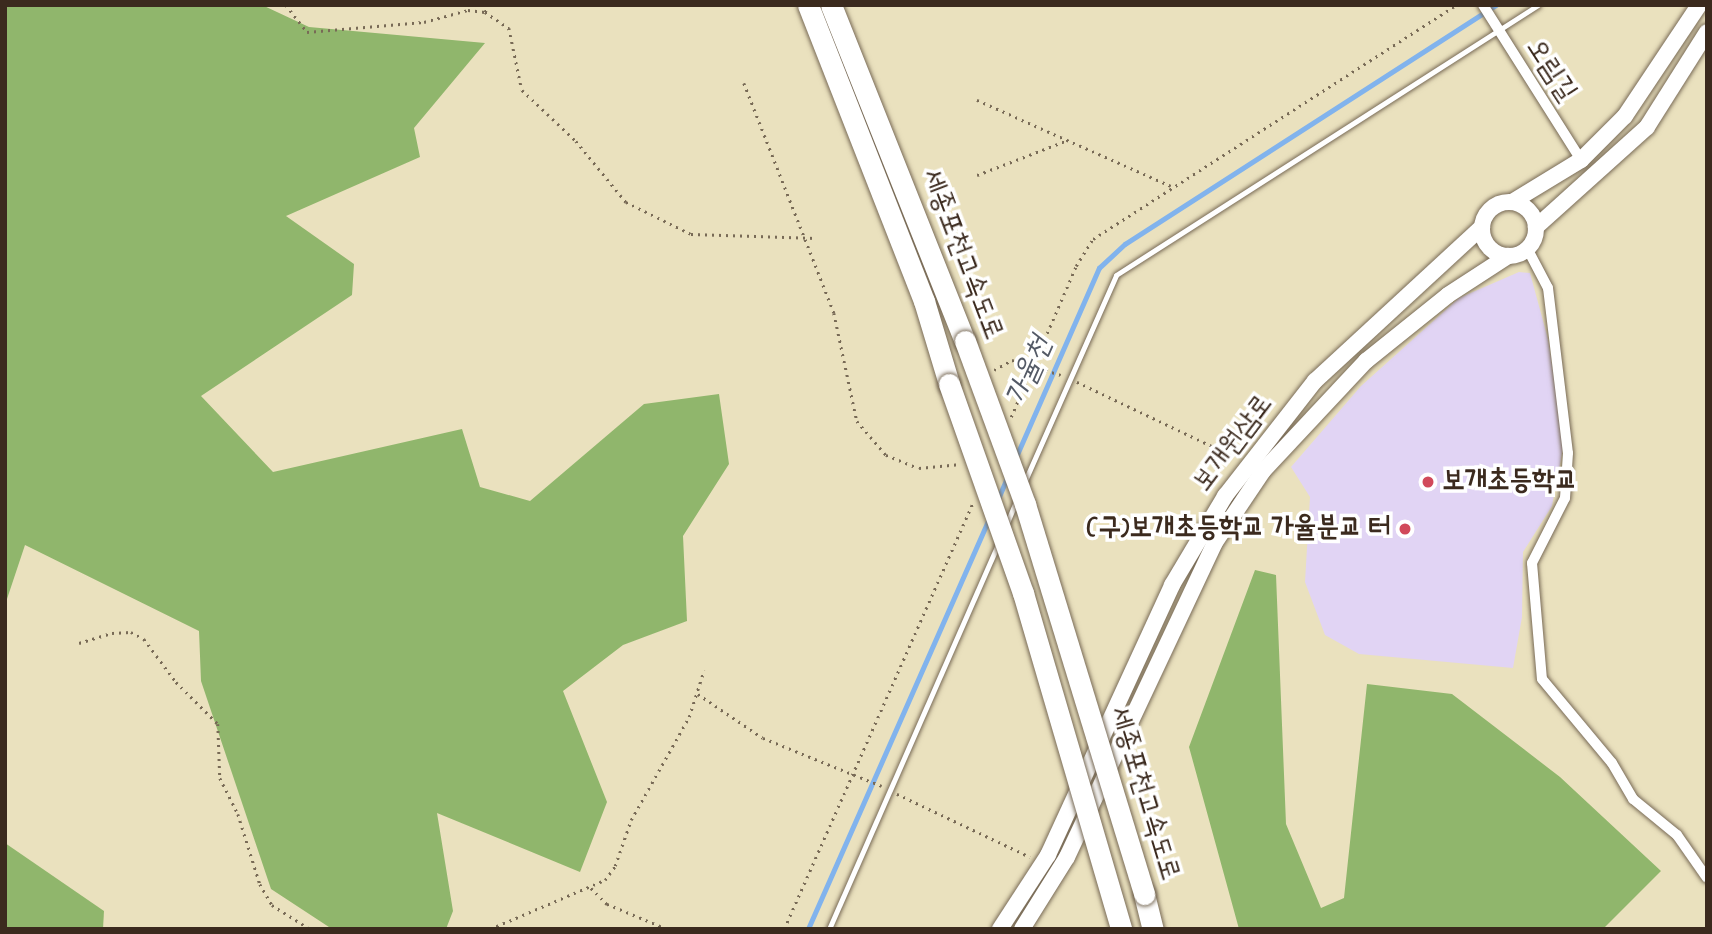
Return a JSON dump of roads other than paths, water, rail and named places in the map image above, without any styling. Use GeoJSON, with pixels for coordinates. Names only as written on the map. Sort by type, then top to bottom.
{"type":"FeatureCollection","features":[{"type":"Feature","properties":{"kind":"highway","name":"세종포천고속도로"},"geometry":{"type":"LineString","coordinates":[[808,5],[924,301],[949,384],[1023,593],[1121,929]]}},
{"type":"Feature","properties":{"kind":"highway","name":"세종포천고속도로"},"geometry":{"type":"LineString","coordinates":[[831,5],[965,341],[1025,504],[1153,929]]}},
{"type":"Feature","properties":{"kind":"main road"},"geometry":{"type":"LineString","coordinates":[[1699,5],[1642,96],[1581,160],[1512,202],[1494,206],[1482,227],[1486,243],[1507,256],[1527,248],[1536,227],[1647,127],[1707,32]]}},
{"type":"Feature","properties":{"kind":"main road"},"geometry":{"type":"LineString","coordinates":[[1512,202],[1528,210],[1536,227]]}},
{"type":"Feature","properties":{"kind":"main road","name":"보개원삼로"},"geometry":{"type":"LineString","coordinates":[[1000,929],[1043,863],[1176,578],[1247,464],[1315,381],[1482,227]]}},
{"type":"Feature","properties":{"kind":"main road","name":"보개원삼로"},"geometry":{"type":"LineString","coordinates":[[1022,929],[1067,857],[1214,544],[1263,471],[1333,391],[1366,361],[1448,295],[1507,256]]}},
{"type":"Feature","properties":{"kind":"street","name":"오림길"},"geometry":{"type":"LineString","coordinates":[[1483,5],[1581,160]]}},
{"type":"Feature","properties":{"kind":"street"},"geometry":{"type":"LineString","coordinates":[[1527,248],[1548,288],[1568,453],[1565,498],[1532,563],[1542,679],[1612,763],[1633,799],[1677,835],[1707,878]]}},
{"type":"Feature","properties":{"kind":"lane"},"geometry":{"type":"LineString","coordinates":[[829,929],[887,789],[1116,275],[1538,5]]}},
{"type":"Feature","properties":{"kind":"waterway","name":"가율천"},"geometry":{"type":"LineString","coordinates":[[1016,457],[1099,268],[1125,244],[1496,5]]}},
{"type":"Feature","properties":{"kind":"waterway","name":"가율천"},"geometry":{"type":"LineString","coordinates":[[998,499],[1007,478]]}},
{"type":"Feature","properties":{"kind":"waterway","name":"가율천"},"geometry":{"type":"LineString","coordinates":[[808,929],[988,520]]}},
{"type":"Feature","properties":{"kind":"place","name":"보개초등학교"},"geometry":{"type":"Point","coordinates":[1428,482]}},
{"type":"Feature","properties":{"kind":"place","name":"(구)보개초등학교 가율분교 터"},"geometry":{"type":"Point","coordinates":[1405,529]}}]}
